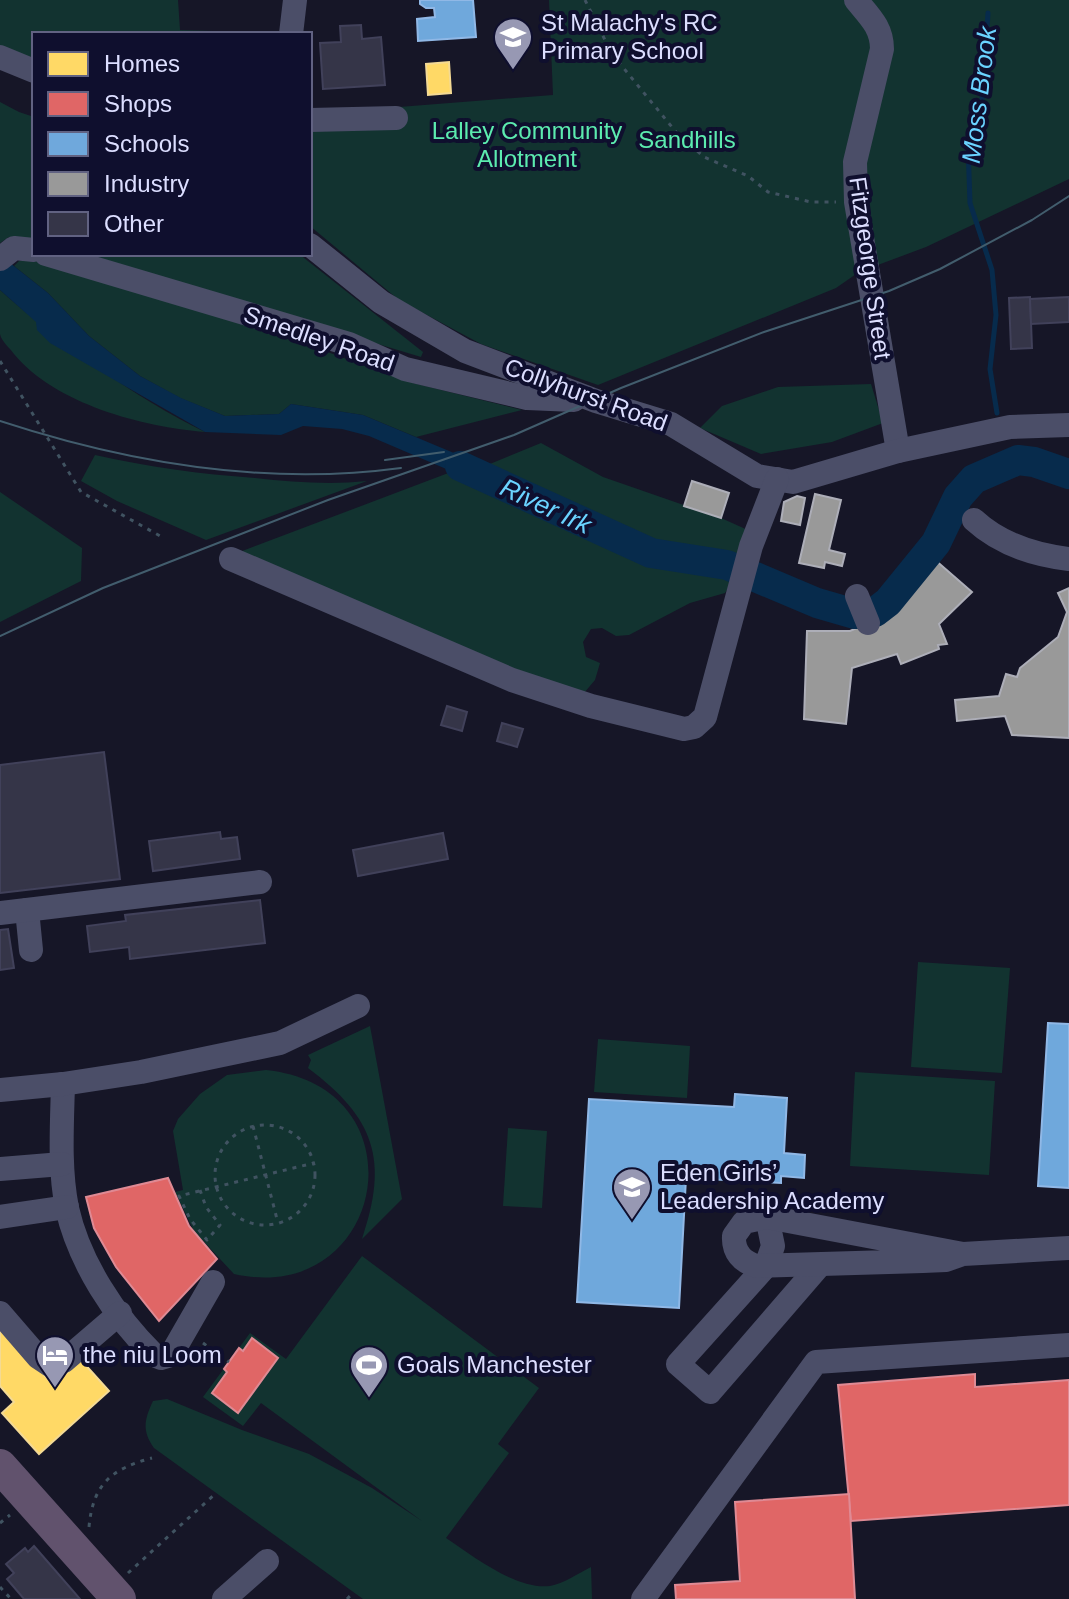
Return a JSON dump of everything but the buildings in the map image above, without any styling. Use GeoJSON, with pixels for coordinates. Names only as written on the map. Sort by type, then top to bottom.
{"type":"FeatureCollection","features":[{"type":"Feature","properties":{"kind":"highway"},"geometry":{"type":"LineString","coordinates":[[2,1471],[115,1595]]}},
{"type":"Feature","properties":{"kind":"street"},"geometry":{"type":"LineString","coordinates":[[291,32],[295,0]]}},
{"type":"Feature","properties":{"kind":"street","name":"Fitzgeorge Street"},"geometry":{"type":"LineString","coordinates":[[856,0],[879,28],[882,38],[855,162],[856,202],[898,451]]}},
{"type":"Feature","properties":{"kind":"street"},"geometry":{"type":"LineString","coordinates":[[0,57],[32,70]]}},
{"type":"Feature","properties":{"kind":"street"},"geometry":{"type":"LineString","coordinates":[[312,120],[396,118]]}},
{"type":"Feature","properties":{"kind":"street","name":"Collyhurst Road"},"geometry":{"type":"LineString","coordinates":[[312,247],[381,302],[465,351],[596,401],[671,424],[757,476],[793,482],[898,451],[1010,427],[1069,425]]}},
{"type":"Feature","properties":{"kind":"street","name":"Smedley Road"},"geometry":{"type":"LineString","coordinates":[[53,256],[349,344],[405,369],[527,398],[596,401]]}},
{"type":"Feature","properties":{"kind":"street"},"geometry":{"type":"LineString","coordinates":[[231,559],[512,680],[591,706],[684,729],[694,727],[705,717],[751,546],[777,479]]}},
{"type":"Feature","properties":{"kind":"street"},"geometry":{"type":"LineString","coordinates":[[974,520],[989,534],[1009,544],[1064,559]]}},
{"type":"Feature","properties":{"kind":"street"},"geometry":{"type":"LineString","coordinates":[[857,596],[868,623]]}},
{"type":"Feature","properties":{"kind":"street"},"geometry":{"type":"LineString","coordinates":[[0,913],[260,882]]}},
{"type":"Feature","properties":{"kind":"street"},"geometry":{"type":"LineString","coordinates":[[27,910],[31,950]]}},
{"type":"Feature","properties":{"kind":"street"},"geometry":{"type":"LineString","coordinates":[[0,1090],[141,1072],[280,1043],[358,1006]]}},
{"type":"Feature","properties":{"kind":"street"},"geometry":{"type":"LineString","coordinates":[[63,1084],[62,1164],[67,1207],[74,1232],[89,1266],[145,1346],[161,1358],[171,1355],[213,1282]]}},
{"type":"Feature","properties":{"kind":"street"},"geometry":{"type":"LineString","coordinates":[[0,1169],[62,1164]]}},
{"type":"Feature","properties":{"kind":"street"},"geometry":{"type":"LineString","coordinates":[[0,1217],[67,1207]]}},
{"type":"Feature","properties":{"kind":"street"},"geometry":{"type":"LineString","coordinates":[[767,1217],[773,1246],[766,1266],[678,1364],[710,1392],[819,1266]]}},
{"type":"Feature","properties":{"kind":"street"},"geometry":{"type":"LineString","coordinates":[[963,1254],[946,1260],[766,1266],[747,1263],[735,1249],[734,1243],[739,1225],[767,1217],[963,1254],[1069,1248]]}},
{"type":"Feature","properties":{"kind":"street"},"geometry":{"type":"LineString","coordinates":[[0,1313],[38,1357],[50,1365],[64,1361],[120,1313]]}},
{"type":"Feature","properties":{"kind":"street"},"geometry":{"type":"LineString","coordinates":[[643,1599],[816,1362],[1069,1345]]}},
{"type":"Feature","properties":{"kind":"street"},"geometry":{"type":"LineString","coordinates":[[224,1599],[267,1561]]}},
{"type":"Feature","properties":{"kind":"path"},"geometry":{"type":"LineString","coordinates":[[585,0],[612,54],[676,132],[704,157],[748,176],[768,192],[811,202],[856,202]]}},
{"type":"Feature","properties":{"kind":"path"},"geometry":{"type":"LineString","coordinates":[[0,361],[81,492],[162,537]]}},
{"type":"Feature","properties":{"kind":"path"},"geometry":{"type":"LineString","coordinates":[[253,1126],[278,1223]]}},
{"type":"Feature","properties":{"kind":"path"},"geometry":{"type":"LineString","coordinates":[[253,1126],[276,1126],[291,1132],[304,1143],[314,1163],[313,1190],[306,1204],[294,1216],[278,1223],[263,1225],[247,1222],[233,1213],[216,1186],[220,1153],[230,1140],[253,1126]]}},
{"type":"Feature","properties":{"kind":"path"},"geometry":{"type":"LineString","coordinates":[[200,1190],[206,1207],[220,1225],[207,1240],[190,1219],[179,1196],[200,1190],[265,1174],[314,1163]]}},
{"type":"Feature","properties":{"kind":"path"},"geometry":{"type":"LineString","coordinates":[[184,1332],[229,1362]]}},
{"type":"Feature","properties":{"kind":"path"},"geometry":{"type":"LineString","coordinates":[[73,1548],[89,1532],[95,1497],[102,1484],[116,1472],[152,1458]]}},
{"type":"Feature","properties":{"kind":"path"},"geometry":{"type":"LineString","coordinates":[[115,1595],[215,1494]]}},
{"type":"Feature","properties":{"kind":"path"},"geometry":{"type":"LineString","coordinates":[[0,1587],[11,1599]]}},
{"type":"Feature","properties":{"kind":"green space"},"geometry":{"type":"Polygon","coordinates":[[[0,0],[178,0],[180,30],[245,32],[32,32],[32,58],[0,46],[0,0]]]}},
{"type":"Feature","properties":{"kind":"green space","name":"Sandhills"},"geometry":{"type":"Polygon","coordinates":[[[549,0],[1069,0],[1069,179],[926,247],[859,272],[836,288],[598,385],[481,344],[399,300],[312,228],[312,114],[553,95],[549,0]]]}},
{"type":"Feature","properties":{"kind":"green space"},"geometry":{"type":"Polygon","coordinates":[[[0,102],[32,116],[32,242],[9,237],[0,243],[0,102]]]}},
{"type":"Feature","properties":{"kind":"green space"},"geometry":{"type":"Polygon","coordinates":[[[88,256],[302,256],[423,352],[421,357],[88,256]]]}},
{"type":"Feature","properties":{"kind":"green space"},"geometry":{"type":"Polygon","coordinates":[[[32,259],[264,329],[413,383],[522,410],[416,437],[363,415],[291,404],[279,414],[225,416],[180,398],[140,376],[89,336],[48,293],[14,266],[19,261],[32,259]]]}},
{"type":"Feature","properties":{"kind":"green space"},"geometry":{"type":"Polygon","coordinates":[[[0,290],[98,368],[205,432],[128,418],[102,410],[52,387],[31,372],[2,339],[0,290]]]}},
{"type":"Feature","properties":{"kind":"green space"},"geometry":{"type":"Polygon","coordinates":[[[871,384],[883,423],[832,442],[761,454],[700,428],[722,406],[778,387],[871,384]]]}},
{"type":"Feature","properties":{"kind":"green space"},"geometry":{"type":"Polygon","coordinates":[[[541,443],[603,477],[750,531],[741,561],[654,545],[541,496],[485,466],[541,443]]]}},
{"type":"Feature","properties":{"kind":"green space"},"geometry":{"type":"Polygon","coordinates":[[[95,455],[235,476],[311,482],[367,481],[206,540],[117,501],[81,481],[95,455]]]}},
{"type":"Feature","properties":{"kind":"green space"},"geometry":{"type":"Polygon","coordinates":[[[451,472],[647,559],[736,576],[725,593],[690,603],[629,635],[616,636],[602,628],[591,629],[583,642],[586,657],[600,663],[595,680],[584,693],[551,686],[237,553],[451,472]]]}},
{"type":"Feature","properties":{"kind":"green space"},"geometry":{"type":"Polygon","coordinates":[[[0,492],[82,548],[81,581],[0,622],[0,492]]]}},
{"type":"Feature","properties":{"kind":"green space"},"geometry":{"type":"Polygon","coordinates":[[[918,962],[1010,968],[1002,1073],[911,1067],[918,962]]]}},
{"type":"Feature","properties":{"kind":"green space"},"geometry":{"type":"Polygon","coordinates":[[[370,1026],[402,1199],[362,1239],[374,1186],[370,1143],[362,1123],[348,1105],[331,1086],[308,1068],[311,1060],[308,1055],[370,1026]]]}},
{"type":"Feature","properties":{"kind":"green space"},"geometry":{"type":"Polygon","coordinates":[[[598,1039],[690,1046],[687,1098],[594,1092],[598,1039]]]}},
{"type":"Feature","properties":{"kind":"green space"},"geometry":{"type":"Polygon","coordinates":[[[266,1070],[317,1085],[350,1114],[366,1151],[367,1191],[353,1229],[326,1259],[286,1276],[234,1274],[194,1231],[175,1192],[183,1190],[173,1131],[178,1119],[200,1094],[227,1075],[266,1070]]]}},
{"type":"Feature","properties":{"kind":"green space"},"geometry":{"type":"Polygon","coordinates":[[[855,1072],[995,1081],[989,1175],[850,1166],[855,1072]]]}},
{"type":"Feature","properties":{"kind":"green space"},"geometry":{"type":"Polygon","coordinates":[[[508,1128],[547,1131],[542,1208],[503,1206],[508,1128]]]}},
{"type":"Feature","properties":{"kind":"green space"},"geometry":{"type":"Polygon","coordinates":[[[362,1256],[539,1388],[498,1444],[509,1453],[446,1538],[495,1570],[537,1586],[555,1585],[591,1567],[592,1599],[363,1599],[154,1448],[146,1431],[148,1414],[153,1401],[167,1399],[309,1454],[372,1488],[422,1521],[261,1403],[243,1426],[203,1397],[250,1333],[286,1359],[362,1256]]]}},
{"type":"Feature","properties":{"kind":"water"},"geometry":{"type":"Polygon","coordinates":[[[0,255],[48,293],[89,336],[140,376],[181,398],[225,416],[279,414],[291,404],[363,415],[485,466],[504,478],[486,486],[369,436],[342,429],[303,426],[281,435],[205,432],[50,343],[37,330],[36,322],[0,290],[0,255]]]}},
{"type":"Feature","properties":{"kind":"waterway","name":"Moss Brook"},"geometry":{"type":"LineString","coordinates":[[988,13],[982,101],[968,146],[970,203],[992,270],[996,315],[990,369],[997,413]]}},
{"type":"Feature","properties":{"kind":"waterway","name":"River Irk"},"geometry":{"type":"LineString","coordinates":[[460,466],[651,553],[727,565],[817,603],[855,614],[875,612],[888,602],[936,543],[958,497],[974,479],[1018,460],[1069,474]]}},
{"type":"Feature","properties":{"kind":"tram line"},"geometry":{"type":"LineString","coordinates":[[0,636],[103,588],[328,500],[514,435],[621,388],[764,332],[889,291],[940,269],[1032,220],[1069,196]]}},
{"type":"Feature","properties":{"kind":"tram line"},"geometry":{"type":"LineString","coordinates":[[0,421],[98,449],[198,467],[300,474],[401,468]]}},
{"type":"Feature","properties":{"kind":"tram line"},"geometry":{"type":"LineString","coordinates":[[385,460],[444,452]]}},
{"type":"Feature","properties":{"kind":"place","name":"St Malachy's RC Primary School"},"geometry":{"type":"Point","coordinates":[513,71]}},
{"type":"Feature","properties":{"kind":"place","name":"Eden Girls’ Leadership Academy"},"geometry":{"type":"Point","coordinates":[632,1221]}},
{"type":"Feature","properties":{"kind":"place","name":"the niu Loom"},"geometry":{"type":"Point","coordinates":[55,1389]}},
{"type":"Feature","properties":{"kind":"place","name":"Goals Manchester"},"geometry":{"type":"Point","coordinates":[369,1399]}},
{"type":"Feature","properties":{"kind":"park label","name":"Lalley Community Allotment"},"geometry":{"type":"Point","coordinates":[527,145]}}]}
